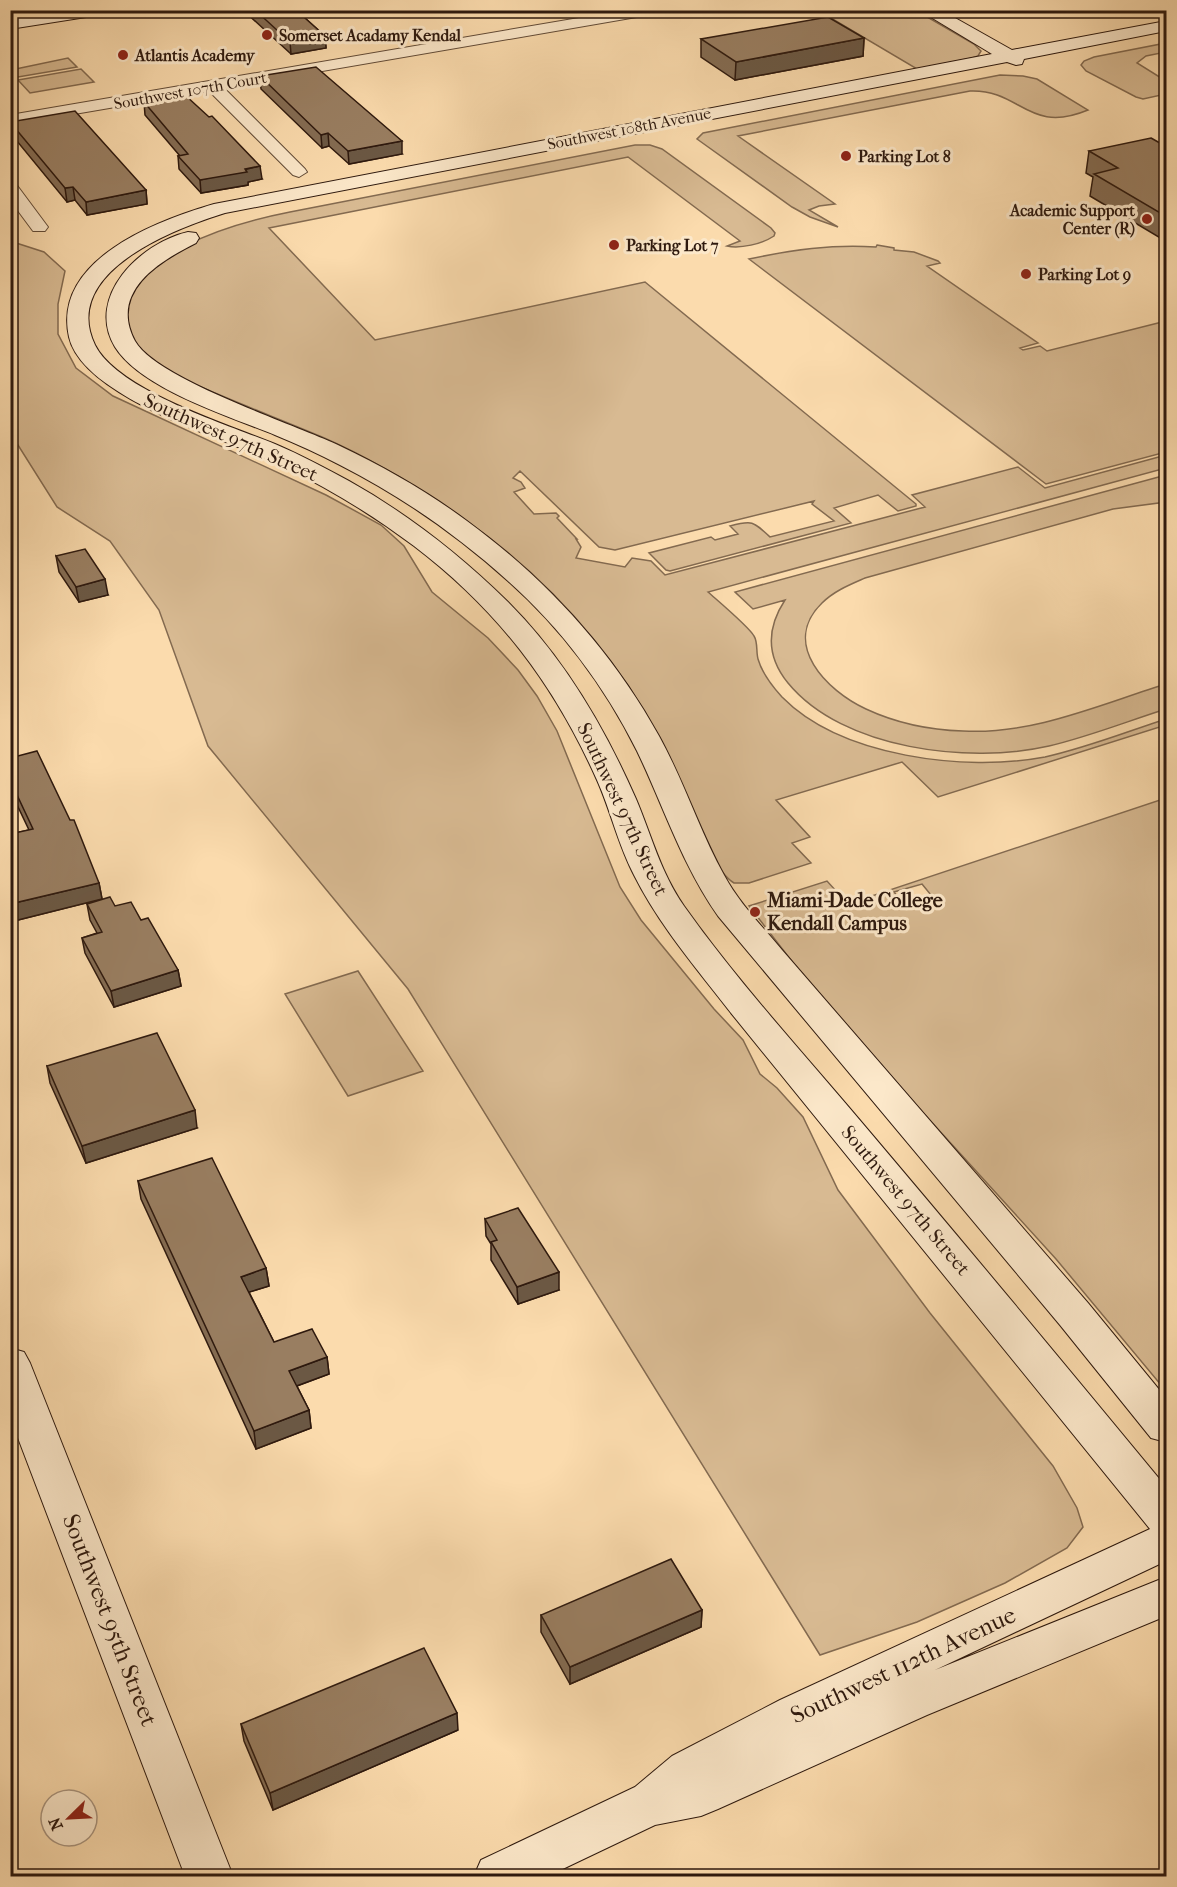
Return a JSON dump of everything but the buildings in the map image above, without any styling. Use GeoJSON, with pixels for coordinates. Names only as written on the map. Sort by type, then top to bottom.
{"type":"FeatureCollection","features":[{"type":"Feature","properties":{"kind":"street"},"geometry":{"type":"LineString","coordinates":[[10,24],[99,10]]}},
{"type":"Feature","properties":{"kind":"street","name":"Southwest 107th Court"},"geometry":{"type":"LineString","coordinates":[[10,120],[654,10]]}},
{"type":"Feature","properties":{"kind":"street"},"geometry":{"type":"LineString","coordinates":[[927,10],[1012,48]]}},
{"type":"Feature","properties":{"kind":"street","name":"Southwest 108th Avenue"},"geometry":{"type":"LineString","coordinates":[[140,270],[164,251],[194,235],[260,213],[1031,58],[1167,26]]}},
{"type":"Feature","properties":{"kind":"street","name":"Southwest 108th Avenue"},"geometry":{"type":"LineString","coordinates":[[104,266],[133,244],[168,226],[238,203],[1012,48],[1031,58],[1055,60],[1167,39]]}},
{"type":"Feature","properties":{"kind":"street"},"geometry":{"type":"LineString","coordinates":[[213,86],[300,172]]}},
{"type":"Feature","properties":{"kind":"street"},"geometry":{"type":"LineString","coordinates":[[10,188],[39,227]]}},
{"type":"Feature","properties":{"kind":"street","name":"Southwest 97th Street"},"geometry":{"type":"LineString","coordinates":[[104,266],[87,288],[78,312],[79,336],[89,357],[98,366],[133,393],[273,452],[384,514],[433,548],[491,600],[531,642],[578,713],[622,804],[641,858],[655,886],[699,949],[1167,1517]]}},
{"type":"Feature","properties":{"kind":"street","name":"Southwest 97th Street"},"geometry":{"type":"LineString","coordinates":[[140,270],[121,292],[115,315],[123,340],[141,364],[167,380],[360,465],[412,496],[488,548],[534,589],[595,658],[618,691],[659,764],[699,860],[723,899],[777,967],[1167,1426]]}},
{"type":"Feature","properties":{"kind":"street"},"geometry":{"type":"LineString","coordinates":[[314,473],[340,470],[383,492],[412,496]]}},
{"type":"Feature","properties":{"kind":"street"},"geometry":{"type":"LineString","coordinates":[[622,804],[652,832],[670,872],[687,893],[702,900],[723,899]]}},
{"type":"Feature","properties":{"kind":"street","name":"Southwest 95th Street"},"geometry":{"type":"LineString","coordinates":[[10,1363],[209,1876]]}},
{"type":"Feature","properties":{"kind":"street","name":"Southwest 112th Avenue"},"geometry":{"type":"LineString","coordinates":[[498,1876],[649,1804],[689,1771],[796,1714],[1167,1541]]}},
{"type":"Feature","properties":{"kind":"street","name":"Southwest 112th Avenue"},"geometry":{"type":"LineString","coordinates":[[649,1804],[701,1794],[911,1701],[1167,1596]]}},
{"type":"Feature","properties":{"kind":"shaded area"},"geometry":{"type":"Polygon","coordinates":[[[819,11],[917,11],[974,44],[981,51],[978,56],[972,58],[917,69],[819,11]]]}},
{"type":"Feature","properties":{"kind":"shaded area"},"geometry":{"type":"Polygon","coordinates":[[[1166,43],[1166,52],[1146,56],[1137,63],[1166,81],[1166,94],[1143,99],[1136,97],[1086,71],[1081,65],[1084,61],[1094,57],[1166,43]]]}},
{"type":"Feature","properties":{"kind":"shaded area"},"geometry":{"type":"Polygon","coordinates":[[[68,58],[77,67],[18,77],[11,70],[68,58]]]}},
{"type":"Feature","properties":{"kind":"shaded area"},"geometry":{"type":"Polygon","coordinates":[[[81,69],[94,82],[30,93],[18,80],[81,69]]]}},
{"type":"Feature","properties":{"kind":"shaded area"},"geometry":{"type":"Polygon","coordinates":[[[1000,75],[1037,79],[1088,110],[1068,116],[1051,117],[1038,114],[987,92],[970,91],[738,136],[835,204],[809,210],[838,227],[810,217],[792,207],[697,139],[703,133],[1000,75]]]}},
{"type":"Feature","properties":{"kind":"shaded area"},"geometry":{"type":"Polygon","coordinates":[[[635,145],[650,145],[662,149],[771,228],[775,233],[774,236],[751,245],[727,246],[740,241],[628,157],[269,228],[375,340],[645,282],[916,504],[916,506],[898,511],[878,495],[834,508],[851,523],[670,571],[666,570],[649,553],[711,537],[715,540],[738,534],[730,526],[743,523],[756,525],[770,537],[834,521],[812,504],[814,501],[615,550],[599,547],[520,471],[513,478],[521,482],[525,488],[514,492],[534,514],[556,513],[559,516],[557,518],[577,539],[581,547],[576,558],[625,567],[632,558],[651,561],[665,575],[925,507],[912,495],[1018,467],[1045,488],[1166,455],[1166,468],[708,592],[740,620],[754,636],[762,669],[782,697],[807,717],[837,734],[870,746],[906,755],[942,760],[1013,761],[1060,753],[1166,719],[1166,725],[938,797],[902,762],[776,800],[810,837],[792,843],[811,863],[749,883],[734,883],[726,876],[710,851],[662,743],[642,708],[596,642],[541,582],[479,530],[403,479],[322,437],[174,375],[146,355],[131,336],[128,325],[129,300],[141,279],[161,261],[185,246],[213,233],[290,212],[635,145]]]}},
{"type":"Feature","properties":{"kind":"shaded area"},"geometry":{"type":"Polygon","coordinates":[[[10,241],[44,252],[65,271],[58,304],[58,334],[76,368],[113,396],[326,495],[381,525],[404,546],[432,592],[488,638],[518,670],[537,696],[557,731],[620,887],[641,920],[714,1009],[743,1040],[760,1074],[777,1088],[803,1117],[838,1190],[930,1313],[1053,1466],[1077,1508],[1083,1527],[1067,1548],[1005,1583],[917,1622],[820,1655],[408,989],[208,746],[159,610],[110,541],[57,507],[11,434],[10,241]]]}},
{"type":"Feature","properties":{"kind":"shaded area"},"geometry":{"type":"Polygon","coordinates":[[[877,245],[914,252],[938,261],[940,263],[927,266],[1038,343],[1020,348],[1023,350],[1040,346],[1047,351],[1166,321],[1166,452],[1046,484],[749,259],[812,248],[876,247],[877,245]]]}},
{"type":"Feature","properties":{"kind":"shaded area"},"geometry":{"type":"Polygon","coordinates":[[[1166,475],[1166,502],[1113,509],[865,578],[832,595],[822,603],[810,619],[806,634],[807,650],[814,665],[837,691],[877,714],[925,727],[963,731],[1015,728],[1066,716],[1166,684],[1166,709],[1064,742],[1017,751],[946,752],[874,737],[841,724],[812,706],[788,683],[776,663],[772,653],[772,632],[774,621],[785,600],[753,609],[735,592],[1166,475]]]}},
{"type":"Feature","properties":{"kind":"shaded area"},"geometry":{"type":"Polygon","coordinates":[[[1166,798],[1166,1391],[1056,1259],[886,1072],[794,964],[749,906],[827,881],[848,904],[1166,798]],[[922,884],[894,892],[903,903],[931,895],[922,884]]]}},
{"type":"Feature","properties":{"kind":"shaded area"},"geometry":{"type":"Polygon","coordinates":[[[358,971],[423,1071],[348,1096],[285,994],[358,971]]]}},
{"type":"Feature","properties":{"kind":"place","name":"Somerset Acadamy Kendal"},"geometry":{"type":"Point","coordinates":[267,35]}},
{"type":"Feature","properties":{"kind":"place","name":"Atlantis Academy"},"geometry":{"type":"Point","coordinates":[123,55]}},
{"type":"Feature","properties":{"kind":"place","name":"Parking Lot 8"},"geometry":{"type":"Point","coordinates":[846,156]}},
{"type":"Feature","properties":{"kind":"place","name":"Academic Support Center (R)"},"geometry":{"type":"Point","coordinates":[1147,219]}},
{"type":"Feature","properties":{"kind":"place","name":"Parking Lot 7"},"geometry":{"type":"Point","coordinates":[614,245]}},
{"type":"Feature","properties":{"kind":"place","name":"Parking Lot 9"},"geometry":{"type":"Point","coordinates":[1026,274]}},
{"type":"Feature","properties":{"kind":"place","name":"Miami-Dade College Kendall Campus"},"geometry":{"type":"Point","coordinates":[755,912]}}]}
